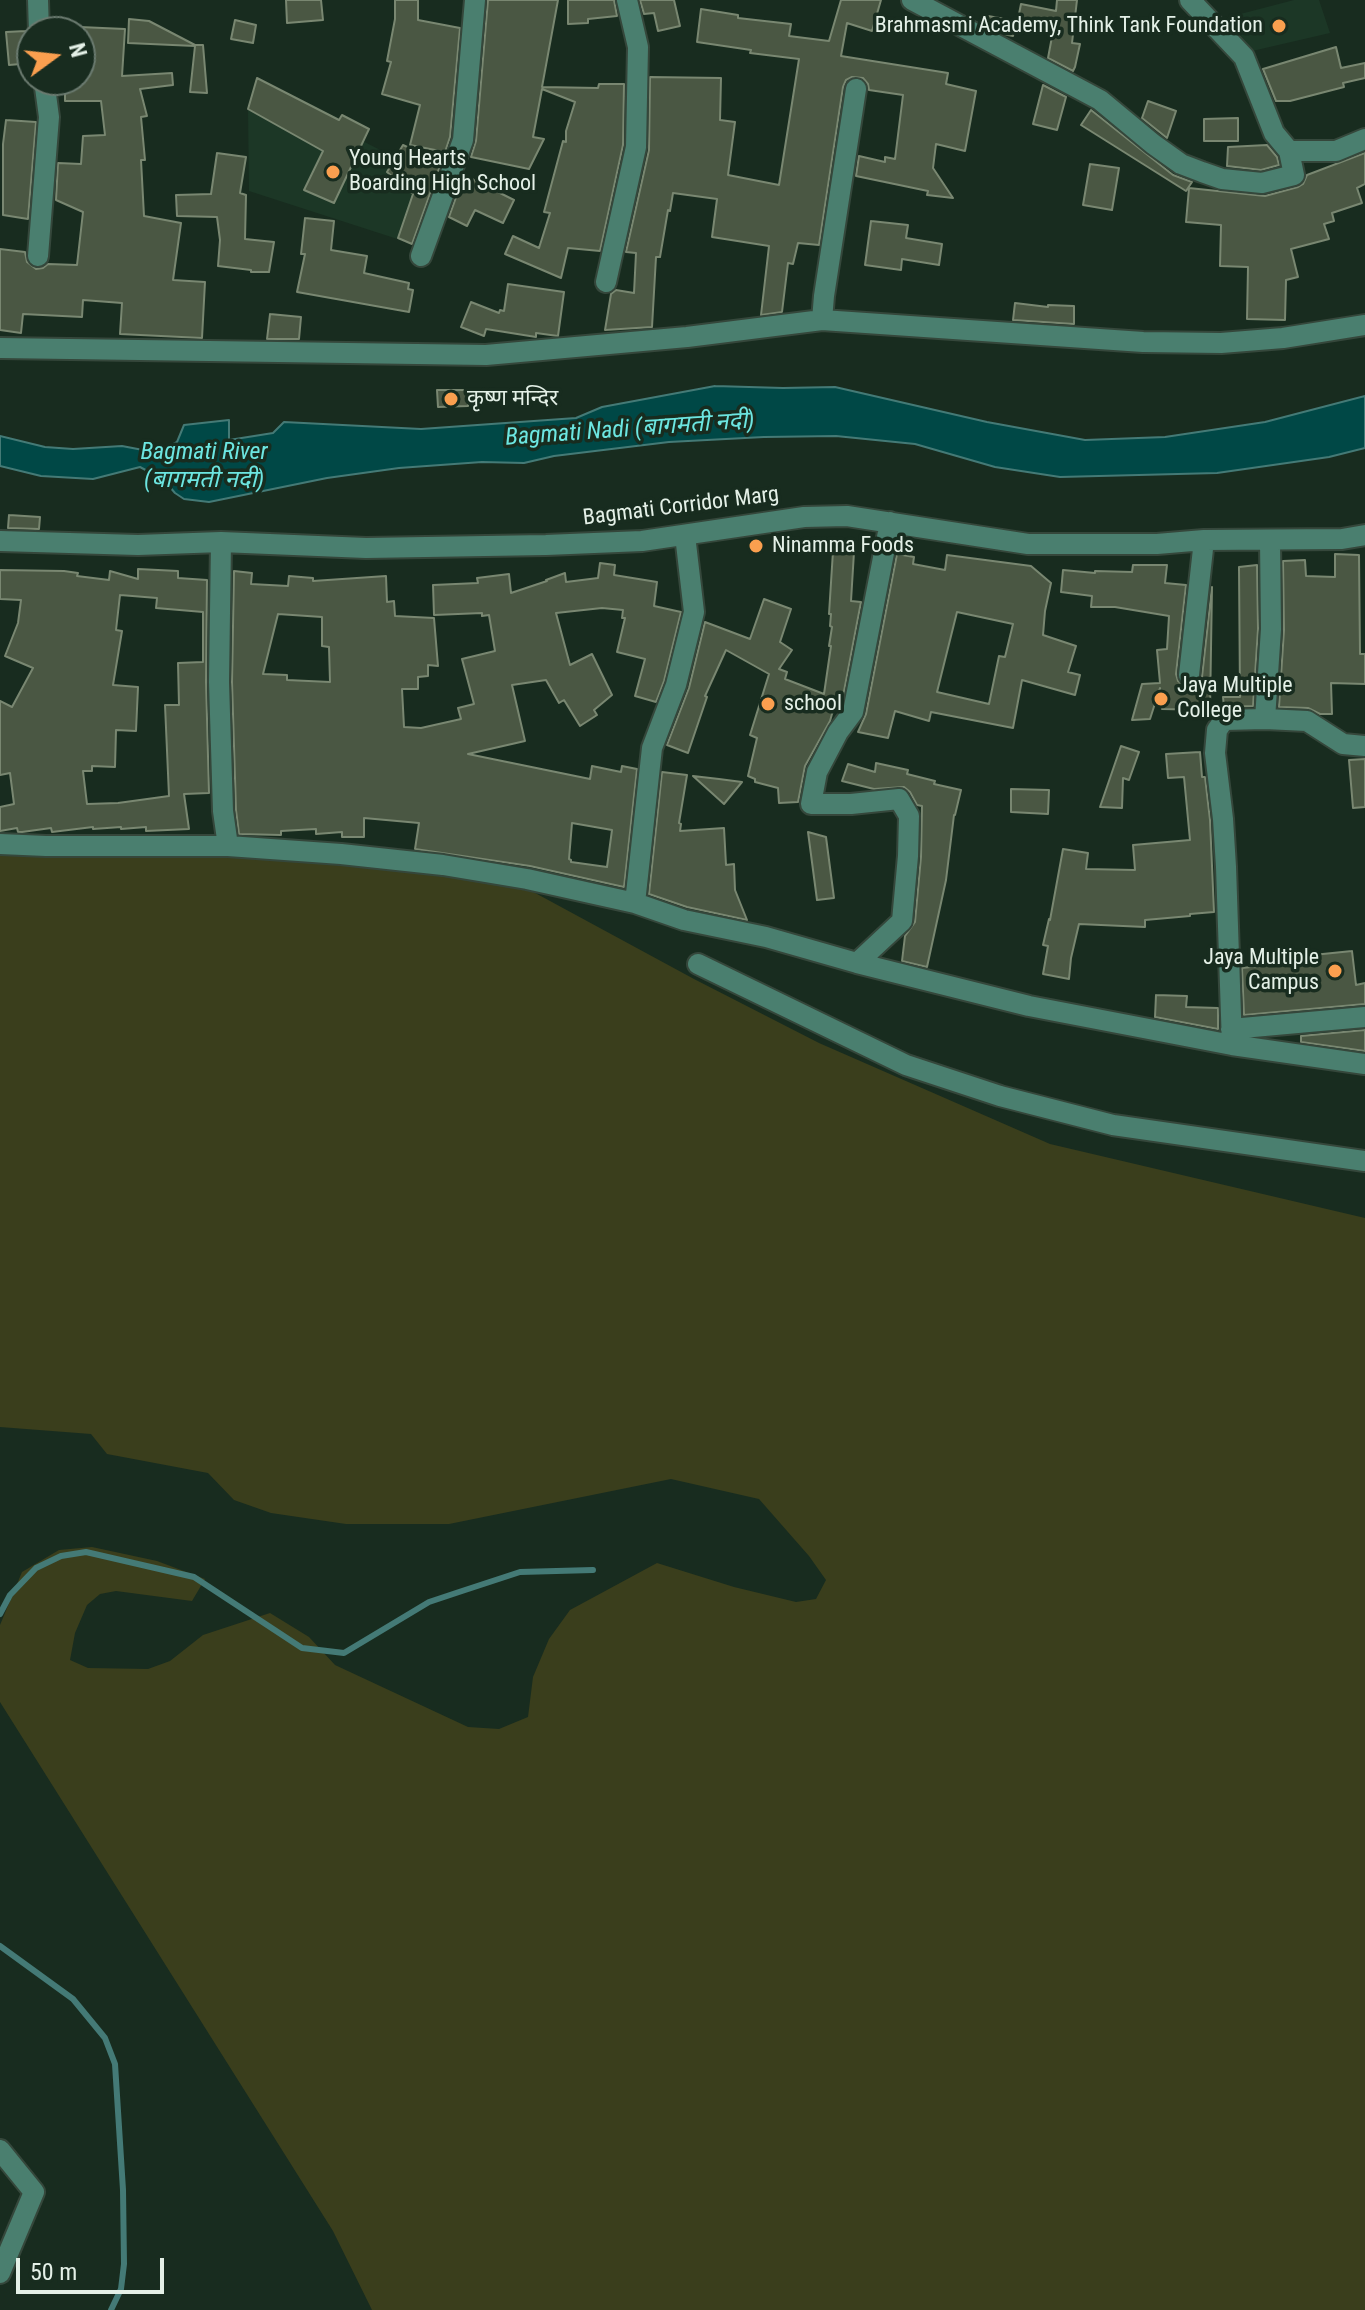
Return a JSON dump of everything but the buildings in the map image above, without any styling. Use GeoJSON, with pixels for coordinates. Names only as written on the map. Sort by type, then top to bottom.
{"type":"FeatureCollection","features":[{"type":"Feature","properties":{"kind":"street"},"geometry":{"type":"LineString","coordinates":[[421,256],[463,140],[475,0]]}},
{"type":"Feature","properties":{"kind":"street"},"geometry":{"type":"LineString","coordinates":[[606,282],[636,147],[638,47],[627,0]]}},
{"type":"Feature","properties":{"kind":"street"},"geometry":{"type":"LineString","coordinates":[[912,0],[1100,100],[1181,164],[1222,179],[1262,183],[1294,175],[1289,151],[1274,133],[1244,57],[1190,0]]}},
{"type":"Feature","properties":{"kind":"street"},"geometry":{"type":"LineString","coordinates":[[822,320],[856,89]]}},
{"type":"Feature","properties":{"kind":"street"},"geometry":{"type":"LineString","coordinates":[[38,256],[49,117],[46,96]]}},
{"type":"Feature","properties":{"kind":"street"},"geometry":{"type":"LineString","coordinates":[[1289,151],[1336,151],[1365,139]]}},
{"type":"Feature","properties":{"kind":"street"},"geometry":{"type":"LineString","coordinates":[[0,348],[486,355],[687,337],[822,320],[1079,339],[1221,343],[1283,338],[1365,325]]}},
{"type":"Feature","properties":{"kind":"street","name":"Bagmati Corridor Marg"},"geometry":{"type":"LineString","coordinates":[[0,541],[138,545],[221,542],[366,548],[546,545],[642,541],[804,517],[847,516],[1028,544],[1157,544],[1204,540],[1342,539],[1365,535]]}},
{"type":"Feature","properties":{"kind":"street"},"geometry":{"type":"LineString","coordinates":[[857,963],[902,921],[909,816],[899,799],[811,804],[817,772],[838,732],[853,712],[890,522]]}},
{"type":"Feature","properties":{"kind":"street"},"geometry":{"type":"LineString","coordinates":[[635,903],[652,748],[676,685],[694,612],[685,535]]}},
{"type":"Feature","properties":{"kind":"street"},"geometry":{"type":"LineString","coordinates":[[1189,675],[1204,540]]}},
{"type":"Feature","properties":{"kind":"street"},"geometry":{"type":"LineString","coordinates":[[1265,719],[1271,629],[1270,540]]}},
{"type":"Feature","properties":{"kind":"street"},"geometry":{"type":"LineString","coordinates":[[221,542],[219,682],[223,811],[228,846]]}},
{"type":"Feature","properties":{"kind":"street"},"geometry":{"type":"LineString","coordinates":[[1232,1037],[1226,867],[1215,753],[1217,730],[1224,720],[1307,721],[1343,744],[1365,746]]}},
{"type":"Feature","properties":{"kind":"street"},"geometry":{"type":"LineString","coordinates":[[0,844],[228,846],[443,865],[527,879],[635,903],[684,920],[766,937],[1029,1006],[1232,1037],[1365,1064]]}},
{"type":"Feature","properties":{"kind":"street"},"geometry":{"type":"LineString","coordinates":[[698,964],[906,1065],[1000,1096],[1113,1125],[1365,1161]]}},
{"type":"Feature","properties":{"kind":"street"},"geometry":{"type":"LineString","coordinates":[[1232,1037],[1365,1017]]}},
{"type":"Feature","properties":{"kind":"street"},"geometry":{"type":"LineString","coordinates":[[0,2150],[34,2192],[0,2273]]}},
{"type":"Feature","properties":{"kind":"shaded area","name":"Brahmasmi Academy, Think Tank Foundation"},"geometry":{"type":"Polygon","coordinates":[[[1294,0],[1319,0],[1330,33],[1248,52],[1225,18],[1294,0]]]}},
{"type":"Feature","properties":{"kind":"shaded area","name":"Young Hearts Boarding High School"},"geometry":{"type":"Polygon","coordinates":[[[257,78],[338,118],[335,127],[396,158],[439,186],[416,245],[249,191],[248,109],[257,78]]]}},
{"type":"Feature","properties":{"kind":"shaded area"},"geometry":{"type":"Polygon","coordinates":[[[228,851],[458,877],[526,888],[819,1043],[1050,1144],[1365,1218],[1365,2310],[372,2310],[333,2231],[0,1702],[0,1625],[22,1572],[59,1550],[92,1547],[157,1561],[205,1579],[192,1601],[116,1591],[100,1594],[87,1605],[75,1633],[70,1660],[88,1668],[148,1669],[170,1661],[203,1635],[270,1613],[309,1637],[335,1665],[468,1727],[499,1729],[528,1717],[533,1677],[549,1639],[570,1610],[657,1563],[796,1602],[816,1599],[826,1580],[759,1499],[671,1479],[449,1524],[346,1524],[271,1513],[234,1500],[208,1473],[107,1454],[91,1434],[0,1427],[0,855],[228,851]]]}},
{"type":"Feature","properties":{"kind":"water","name":"Bagmati River (बागमती नदी)"},"geometry":{"type":"Polygon","coordinates":[[[715,386],[835,387],[987,422],[1085,440],[1165,437],[1265,422],[1365,396],[1365,448],[1329,457],[1217,473],[1060,477],[995,467],[915,444],[836,436],[764,437],[669,442],[554,456],[524,463],[482,462],[399,468],[327,478],[209,502],[184,499],[164,480],[140,467],[93,479],[41,476],[0,466],[0,436],[45,447],[164,449],[177,442],[184,425],[229,420],[229,440],[273,433],[284,422],[421,429],[576,418],[602,407],[715,386]]]}},
{"type":"Feature","properties":{"kind":"waterway"},"geometry":{"type":"LineString","coordinates":[[0,1614],[10,1595],[36,1568],[61,1556],[86,1552],[194,1577],[302,1648],[344,1653],[429,1602],[520,1572],[593,1570]]}},
{"type":"Feature","properties":{"kind":"waterway"},"geometry":{"type":"LineString","coordinates":[[0,1946],[73,1999],[105,2038],[115,2064],[124,2264],[121,2289],[111,2310]]}},
{"type":"Feature","properties":{"kind":"place","name":"Brahmasmi Academy, Think Tank Foundation"},"geometry":{"type":"Point","coordinates":[1279,26]}},
{"type":"Feature","properties":{"kind":"place","name":"Young Hearts Boarding High School"},"geometry":{"type":"Point","coordinates":[333,172]}},
{"type":"Feature","properties":{"kind":"place","name":"कृष्ण मन्दिर"},"geometry":{"type":"Point","coordinates":[451,399]}},
{"type":"Feature","properties":{"kind":"place","name":"Ninamma Foods"},"geometry":{"type":"Point","coordinates":[756,546]}},
{"type":"Feature","properties":{"kind":"place","name":"Jaya Multiple College"},"geometry":{"type":"Point","coordinates":[1161,699]}},
{"type":"Feature","properties":{"kind":"place","name":"school"},"geometry":{"type":"Point","coordinates":[768,704]}},
{"type":"Feature","properties":{"kind":"place","name":"Jaya Multiple Campus"},"geometry":{"type":"Point","coordinates":[1335,971]}},
{"type":"Feature","properties":{"kind":"water label","name":"Bagmati Nadi (बागमती नदी)"},"geometry":{"type":"Point","coordinates":[630,430]}}]}
